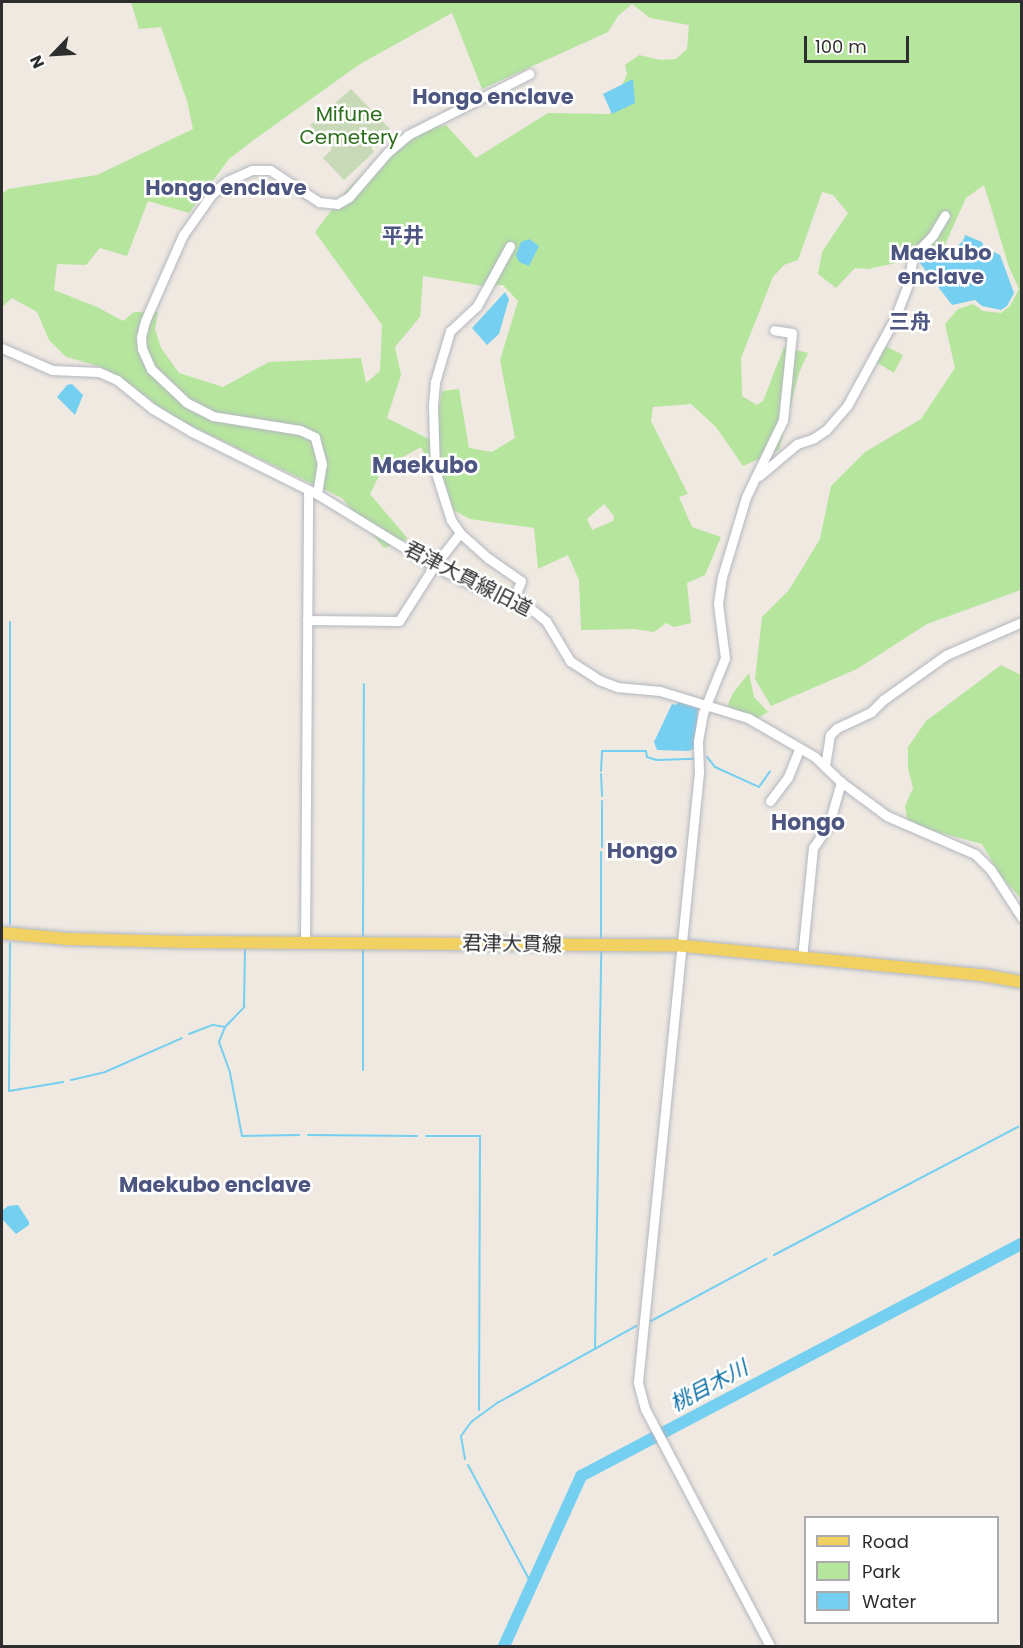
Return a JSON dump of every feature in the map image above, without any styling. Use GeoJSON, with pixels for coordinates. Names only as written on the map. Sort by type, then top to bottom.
{"type":"FeatureCollection","features":[{"type":"Feature","properties":{"kind":"main road","name":"君津大貫線"},"geometry":{"type":"LineString","coordinates":[[2,933],[68,939],[682,946],[982,975],[1022,982]]}},
{"type":"Feature","properties":{"kind":"street"},"geometry":{"type":"LineString","coordinates":[[305,942],[307,620],[313,492],[322,464],[315,437],[300,430],[230,421],[213,416],[186,402],[151,369],[142,349],[141,338],[145,321],[183,235],[212,194],[227,181],[252,170],[270,170],[320,202],[337,204],[349,197],[388,152],[408,135],[530,74]]}},
{"type":"Feature","properties":{"kind":"street"},"geometry":{"type":"LineString","coordinates":[[757,477],[797,444],[814,438],[826,430],[847,406],[895,318],[908,284],[913,256],[938,229],[945,215]]}},
{"type":"Feature","properties":{"kind":"street"},"geometry":{"type":"LineString","coordinates":[[510,246],[477,306],[450,331],[434,388],[435,470],[451,519],[460,533],[520,581],[513,601]]}},
{"type":"Feature","properties":{"kind":"street"},"geometry":{"type":"LineString","coordinates":[[770,1647],[641,1400],[638,1382],[699,772],[698,741],[706,704],[725,658],[718,604],[720,584],[746,497],[783,420],[792,333],[774,330]]}},
{"type":"Feature","properties":{"kind":"street","name":"君津大貫線旧道"},"geometry":{"type":"LineString","coordinates":[[2,348],[52,370],[99,372],[117,380],[153,410],[313,492],[434,566],[483,590],[530,608],[546,621],[570,661],[584,672],[617,687],[660,691],[748,718],[800,748],[887,816],[975,854],[991,870],[1022,918]]}},
{"type":"Feature","properties":{"kind":"street"},"geometry":{"type":"LineString","coordinates":[[307,620],[399,621],[434,566],[460,533]]}},
{"type":"Feature","properties":{"kind":"street"},"geometry":{"type":"LineString","coordinates":[[825,766],[830,735],[837,728],[871,712],[883,700],[946,655],[1022,622]]}},
{"type":"Feature","properties":{"kind":"street"},"geometry":{"type":"LineString","coordinates":[[770,801],[788,777],[800,748]]}},
{"type":"Feature","properties":{"kind":"street"},"geometry":{"type":"LineString","coordinates":[[802,958],[813,848],[829,824],[841,782]]}},
{"type":"Feature","properties":{"kind":"green space"},"geometry":{"type":"Polygon","coordinates":[[[131,2],[1021,2],[1021,590],[927,624],[857,669],[771,706],[755,679],[762,617],[789,590],[820,539],[831,486],[865,452],[921,419],[955,368],[945,324],[958,309],[973,304],[983,311],[1001,313],[1010,306],[1019,289],[1009,267],[984,185],[966,198],[943,249],[921,252],[896,263],[868,269],[855,268],[836,288],[818,274],[822,252],[848,213],[833,195],[822,192],[798,260],[784,265],[773,277],[741,358],[742,396],[757,405],[763,401],[784,347],[808,353],[799,373],[779,450],[743,466],[716,427],[691,404],[653,407],[651,421],[688,494],[679,497],[692,527],[721,537],[705,575],[687,583],[691,623],[674,627],[666,623],[654,632],[634,629],[581,630],[579,580],[568,555],[538,569],[534,528],[470,519],[453,510],[421,447],[383,468],[370,494],[408,539],[384,548],[342,498],[174,418],[136,389],[101,367],[66,357],[49,340],[37,312],[12,298],[2,307],[2,194],[8,189],[97,175],[193,129],[187,101],[161,27],[139,29],[131,2]],[[632,4],[618,16],[608,32],[482,89],[452,13],[360,64],[255,139],[229,159],[189,213],[148,201],[127,256],[100,248],[86,265],[57,264],[54,290],[97,307],[123,321],[134,312],[158,312],[155,329],[161,348],[179,373],[223,387],[269,362],[361,358],[366,383],[380,371],[382,325],[315,232],[346,191],[403,133],[446,125],[476,158],[548,113],[610,114],[627,74],[625,65],[639,55],[661,60],[676,59],[687,49],[689,25],[650,18],[632,4]],[[423,276],[420,317],[395,347],[401,375],[387,418],[433,441],[442,391],[459,389],[469,448],[492,452],[515,438],[500,360],[518,301],[503,285],[483,286],[423,276]],[[604,504],[587,519],[592,530],[613,521],[614,516],[604,504]]]}},
{"type":"Feature","properties":{"kind":"green space","name":"Mifune Cemetery"},"geometry":{"type":"Polygon","coordinates":[[[351,89],[390,129],[371,148],[374,152],[344,180],[323,158],[332,149],[310,125],[351,89]]]}},
{"type":"Feature","properties":{"kind":"green space"},"geometry":{"type":"Polygon","coordinates":[[[885,346],[903,355],[894,373],[876,362],[885,346]]]}},
{"type":"Feature","properties":{"kind":"green space"},"geometry":{"type":"Polygon","coordinates":[[[1001,665],[1021,675],[1021,899],[1000,875],[982,844],[908,824],[905,806],[913,788],[908,768],[908,747],[926,721],[1001,665]]]}},
{"type":"Feature","properties":{"kind":"green space"},"geometry":{"type":"Polygon","coordinates":[[[749,673],[754,697],[768,712],[756,719],[729,707],[728,704],[733,693],[749,673]]]}},
{"type":"Feature","properties":{"kind":"water"},"geometry":{"type":"Polygon","coordinates":[[[633,79],[635,103],[612,114],[603,94],[633,79]]]}},
{"type":"Feature","properties":{"kind":"water"},"geometry":{"type":"Polygon","coordinates":[[[965,235],[982,242],[984,247],[1000,255],[1014,293],[1007,306],[1001,310],[982,306],[975,300],[952,305],[916,258],[927,254],[950,253],[963,241],[965,235]]]}},
{"type":"Feature","properties":{"kind":"water"},"geometry":{"type":"Polygon","coordinates":[[[529,239],[539,246],[529,266],[519,262],[516,255],[521,242],[529,239]]]}},
{"type":"Feature","properties":{"kind":"water"},"geometry":{"type":"Polygon","coordinates":[[[505,292],[509,299],[499,334],[487,345],[472,328],[505,292]]]}},
{"type":"Feature","properties":{"kind":"water"},"geometry":{"type":"Polygon","coordinates":[[[72,384],[83,395],[75,415],[57,397],[67,385],[72,384]]]}},
{"type":"Feature","properties":{"kind":"water"},"geometry":{"type":"Polygon","coordinates":[[[678,702],[698,708],[694,749],[688,751],[657,750],[654,742],[672,704],[676,705],[678,702]]]}},
{"type":"Feature","properties":{"kind":"water"},"geometry":{"type":"Polygon","coordinates":[[[18,1205],[29,1225],[16,1234],[3,1220],[2,1211],[8,1206],[18,1205]]]}},
{"type":"Feature","properties":{"kind":"waterway"},"geometry":{"type":"LineString","coordinates":[[10,622],[10,924]]}},
{"type":"Feature","properties":{"kind":"waterway"},"geometry":{"type":"LineString","coordinates":[[363,936],[364,684]]}},
{"type":"Feature","properties":{"kind":"waterway"},"geometry":{"type":"LineString","coordinates":[[601,771],[602,751],[646,751],[647,757],[657,760],[694,759]]}},
{"type":"Feature","properties":{"kind":"waterway"},"geometry":{"type":"LineString","coordinates":[[707,757],[715,767],[759,787],[770,771]]}},
{"type":"Feature","properties":{"kind":"waterway"},"geometry":{"type":"LineString","coordinates":[[601,774],[602,796]]}},
{"type":"Feature","properties":{"kind":"waterway"},"geometry":{"type":"LineString","coordinates":[[602,801],[602,847]]}},
{"type":"Feature","properties":{"kind":"waterway"},"geometry":{"type":"LineString","coordinates":[[601,852],[601,938]]}},
{"type":"Feature","properties":{"kind":"waterway"},"geometry":{"type":"LineString","coordinates":[[10,943],[9,1091],[63,1082]]}},
{"type":"Feature","properties":{"kind":"waterway"},"geometry":{"type":"LineString","coordinates":[[225,1027],[244,1007],[245,948]]}},
{"type":"Feature","properties":{"kind":"waterway"},"geometry":{"type":"LineString","coordinates":[[363,948],[363,1070]]}},
{"type":"Feature","properties":{"kind":"waterway"},"geometry":{"type":"LineString","coordinates":[[595,1349],[601,950]]}},
{"type":"Feature","properties":{"kind":"waterway"},"geometry":{"type":"LineString","coordinates":[[189,1034],[213,1025],[225,1027],[219,1042],[230,1073],[242,1136],[299,1135]]}},
{"type":"Feature","properties":{"kind":"waterway"},"geometry":{"type":"LineString","coordinates":[[71,1080],[105,1072],[182,1038]]}},
{"type":"Feature","properties":{"kind":"waterway"},"geometry":{"type":"LineString","coordinates":[[774,1255],[1018,1127]]}},
{"type":"Feature","properties":{"kind":"waterway"},"geometry":{"type":"LineString","coordinates":[[308,1135],[417,1136]]}},
{"type":"Feature","properties":{"kind":"waterway"},"geometry":{"type":"LineString","coordinates":[[426,1136],[480,1136],[479,1410]]}},
{"type":"Feature","properties":{"kind":"waterway","name":"桃目木川"},"geometry":{"type":"LineString","coordinates":[[504,1646],[581,1476],[1022,1243]]}},
{"type":"Feature","properties":{"kind":"waterway"},"geometry":{"type":"LineString","coordinates":[[651,1321],[766,1259]]}},
{"type":"Feature","properties":{"kind":"waterway"},"geometry":{"type":"LineString","coordinates":[[465,1459],[461,1436],[471,1422],[499,1402],[636,1326]]}},
{"type":"Feature","properties":{"kind":"waterway"},"geometry":{"type":"LineString","coordinates":[[468,1465],[531,1583]]}},
{"type":"Feature","properties":{"kind":"district","name":"Hongo enclave"},"geometry":{"type":"Point","coordinates":[493,97]}},
{"type":"Feature","properties":{"kind":"district","name":"Hongo enclave"},"geometry":{"type":"Point","coordinates":[226,188]}},
{"type":"Feature","properties":{"kind":"district","name":"平井"},"geometry":{"type":"Point","coordinates":[403,236]}},
{"type":"Feature","properties":{"kind":"district","name":"Maekubo enclave"},"geometry":{"type":"Point","coordinates":[941,265]}},
{"type":"Feature","properties":{"kind":"district","name":"三舟"},"geometry":{"type":"Point","coordinates":[910,322]}},
{"type":"Feature","properties":{"kind":"district","name":"Maekubo"},"geometry":{"type":"Point","coordinates":[425,466]}},
{"type":"Feature","properties":{"kind":"district","name":"Hongo"},"geometry":{"type":"Point","coordinates":[808,823]}},
{"type":"Feature","properties":{"kind":"district","name":"Hongo"},"geometry":{"type":"Point","coordinates":[642,851]}},
{"type":"Feature","properties":{"kind":"district","name":"Maekubo enclave"},"geometry":{"type":"Point","coordinates":[215,1185]}}]}
